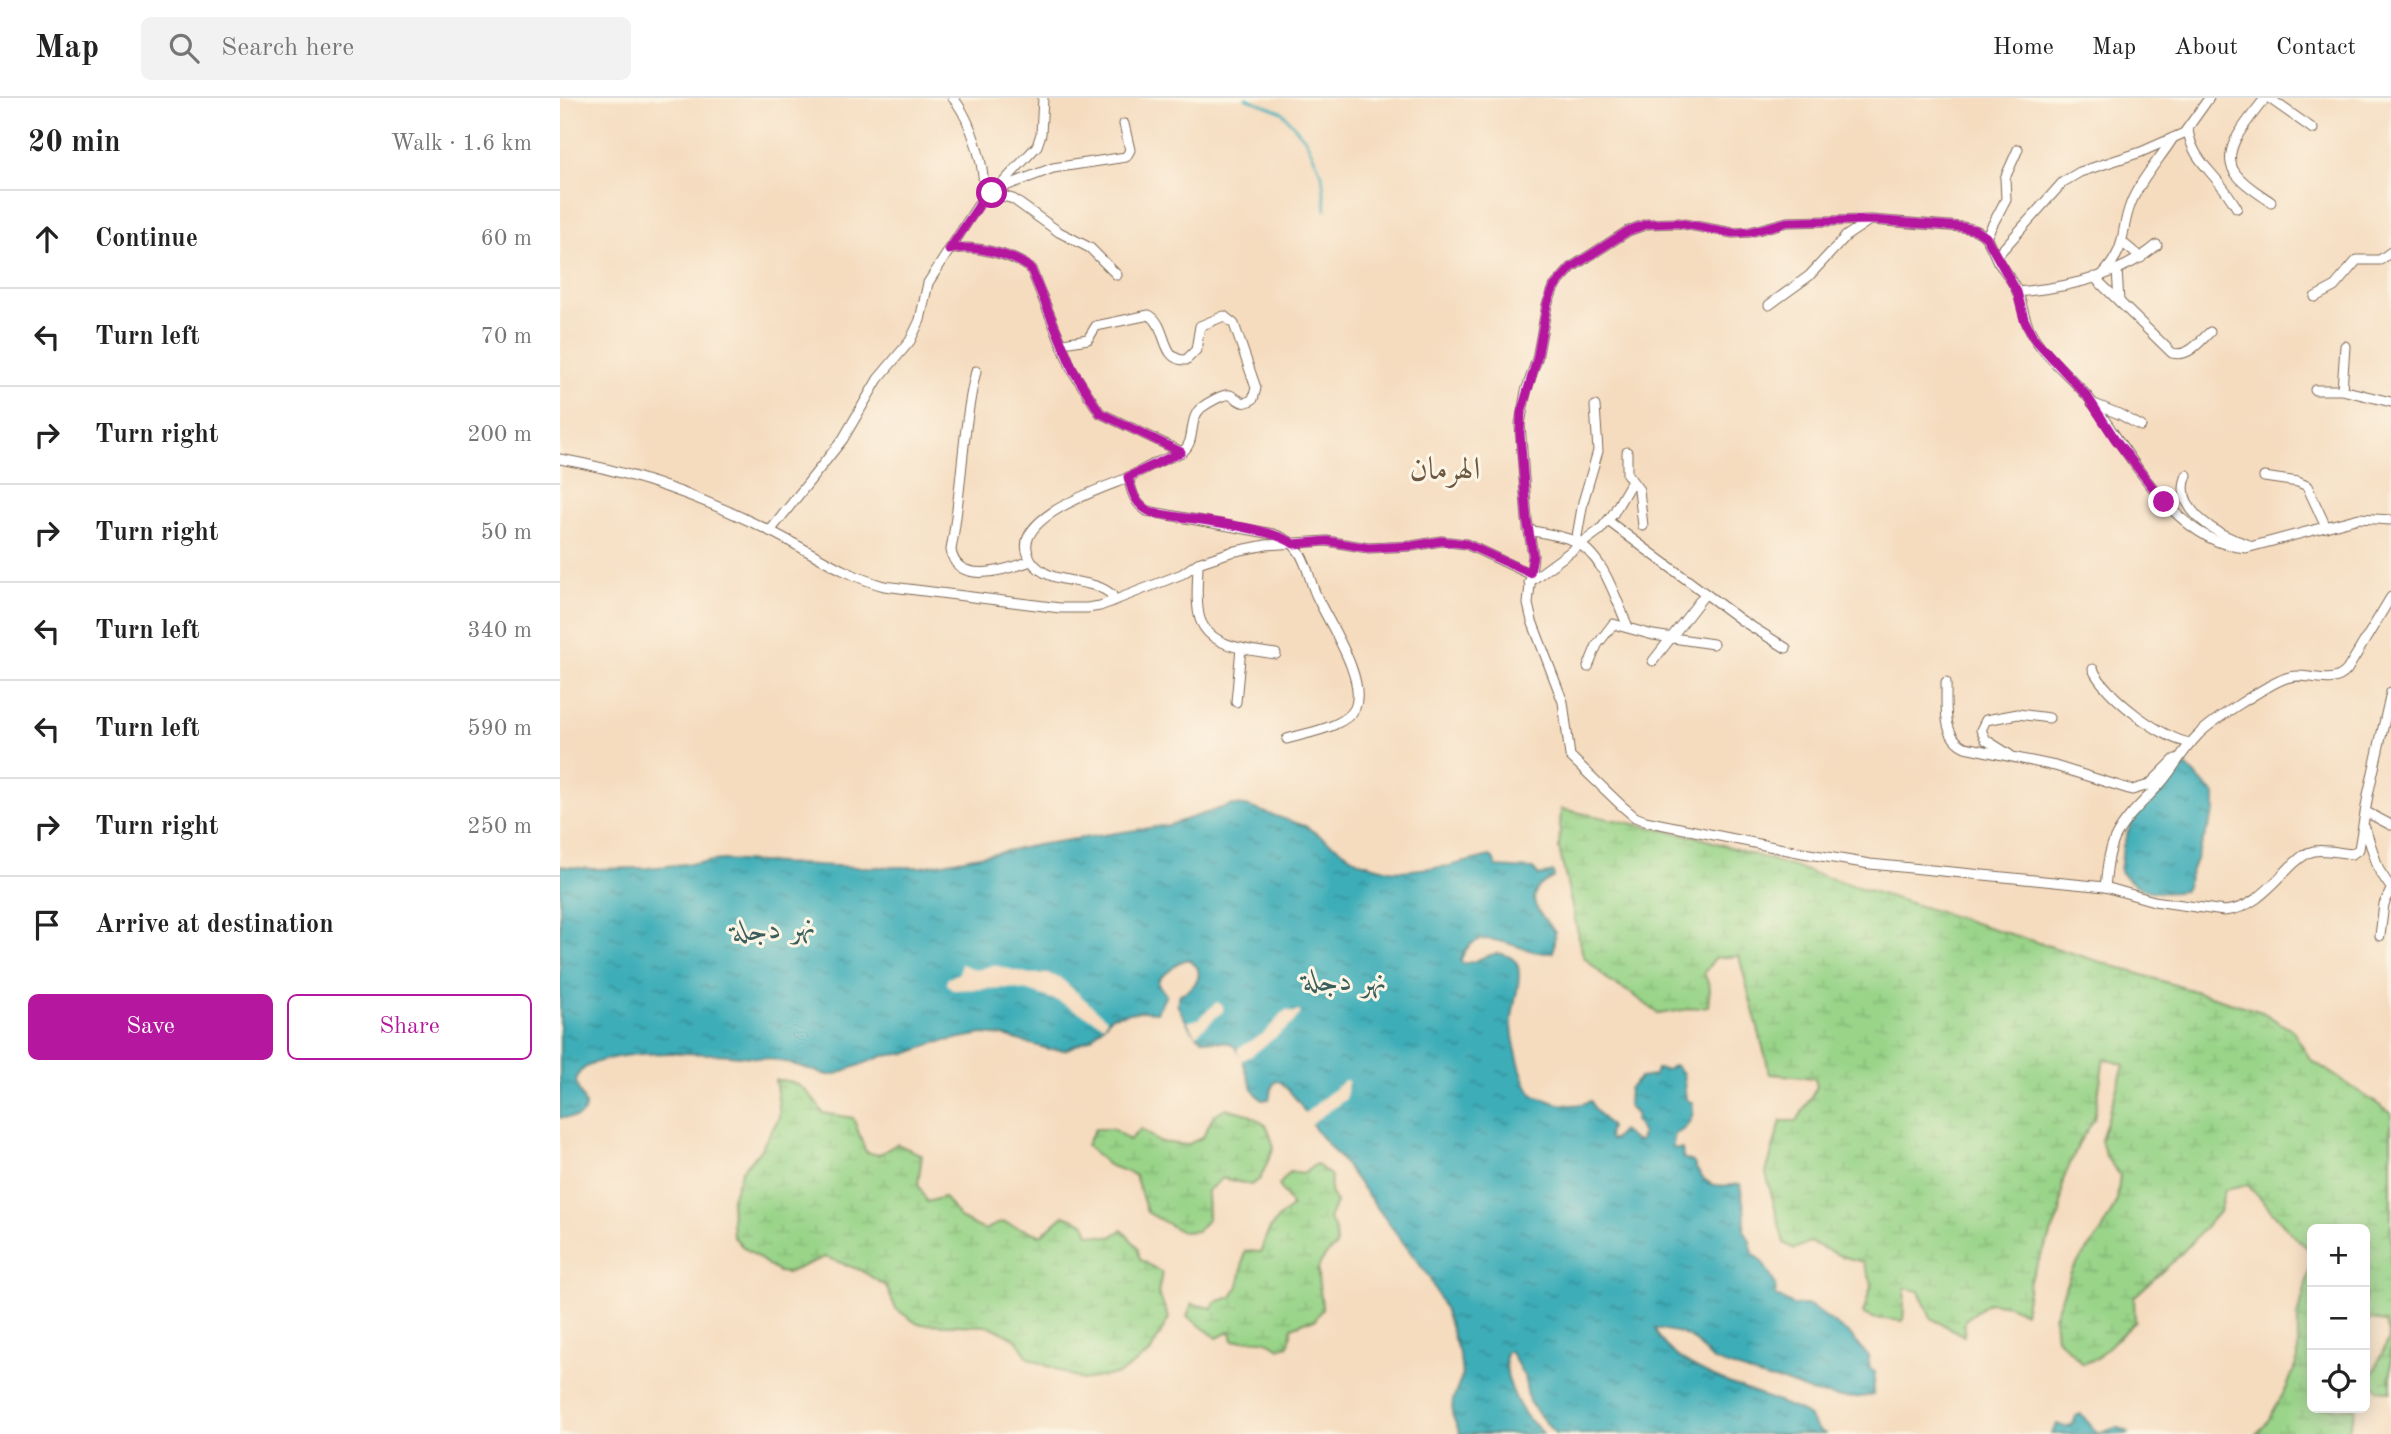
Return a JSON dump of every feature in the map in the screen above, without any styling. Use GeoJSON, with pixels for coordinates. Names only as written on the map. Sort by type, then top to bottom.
{"type":"FeatureCollection","features":[{"type":"Feature","properties":{"kind":"street"},"geometry":{"type":"LineString","coordinates":[[953,98],[973,132],[991,191]]}},
{"type":"Feature","properties":{"kind":"street"},"geometry":{"type":"LineString","coordinates":[[770,531],[843,439],[878,379],[910,341],[920,320],[928,283],[978,207],[1037,146],[1041,134],[1043,98]]}},
{"type":"Feature","properties":{"kind":"street"},"geometry":{"type":"LineString","coordinates":[[1996,257],[2055,189],[2071,177],[2141,152],[2188,129],[2209,98]]}},
{"type":"Feature","properties":{"kind":"street"},"geometry":{"type":"LineString","coordinates":[[2271,202],[2234,172],[2230,162],[2235,142],[2267,98],[2313,130]]}},
{"type":"Feature","properties":{"kind":"street"},"geometry":{"type":"LineString","coordinates":[[991,191],[1053,168],[1126,157],[1130,150],[1124,124]]}},
{"type":"Feature","properties":{"kind":"street"},"geometry":{"type":"LineString","coordinates":[[2188,129],[2190,144],[2197,159],[2222,186],[2237,208]]}},
{"type":"Feature","properties":{"kind":"street"},"geometry":{"type":"LineString","coordinates":[[2099,275],[2113,263],[2123,243],[2132,201],[2174,137]]}},
{"type":"Feature","properties":{"kind":"street"},"geometry":{"type":"LineString","coordinates":[[1986,237],[2006,199],[2005,178],[2018,149]]}},
{"type":"Feature","properties":{"kind":"street"},"geometry":{"type":"LineString","coordinates":[[991,191],[1013,199],[1059,232],[1090,248],[1117,275]]}},
{"type":"Feature","properties":{"kind":"street"},"geometry":{"type":"LineString","coordinates":[[1769,305],[1809,276],[1851,231],[1871,220]]}},
{"type":"Feature","properties":{"kind":"street"},"geometry":{"type":"LineString","coordinates":[[2391,520],[2359,518],[2255,547],[2219,543],[2203,534],[2158,496],[2092,403],[2033,337],[2024,319],[2017,292],[1986,237],[1976,230],[1962,227],[1871,220],[1781,222],[1758,230],[1733,233],[1678,223],[1647,224],[1628,231],[1565,273],[1554,287],[1547,304],[1537,359],[1521,413],[1520,434],[1528,530],[1533,555],[1530,612],[1563,702],[1570,756],[1576,765],[1635,817],[1803,853],[1870,864],[2105,887],[2154,901],[2233,910],[2261,896],[2299,859],[2310,852],[2323,850],[2352,854],[2359,849],[2391,692]]}},
{"type":"Feature","properties":{"kind":"street"},"geometry":{"type":"LineString","coordinates":[[2123,243],[2141,258]]}},
{"type":"Feature","properties":{"kind":"street"},"geometry":{"type":"LineString","coordinates":[[2017,292],[2043,289],[2117,270],[2141,258],[2157,245]]}},
{"type":"Feature","properties":{"kind":"street"},"geometry":{"type":"LineString","coordinates":[[949,250],[978,248],[1026,265],[1036,277],[1078,382],[1100,413],[1181,452]]}},
{"type":"Feature","properties":{"kind":"street"},"geometry":{"type":"LineString","coordinates":[[2315,297],[2339,282],[2353,262],[2364,259],[2380,260],[2391,252]]}},
{"type":"Feature","properties":{"kind":"street"},"geometry":{"type":"LineString","coordinates":[[2117,270],[2119,301]]}},
{"type":"Feature","properties":{"kind":"street"},"geometry":{"type":"LineString","coordinates":[[2099,275],[2119,301],[2172,353],[2189,352],[2210,332]]}},
{"type":"Feature","properties":{"kind":"street"},"geometry":{"type":"LineString","coordinates":[[1063,343],[1088,340],[1096,326],[1149,316],[1156,320],[1170,354],[1177,359],[1186,360],[1196,351],[1199,330],[1203,324],[1224,316],[1231,320],[1256,388],[1250,401],[1242,403],[1226,395],[1202,408],[1194,419],[1189,444],[1181,452],[1079,496],[1041,520],[1032,529],[1027,542],[1031,561],[1048,575],[1109,592],[1112,596],[1111,602]]}},
{"type":"Feature","properties":{"kind":"street"},"geometry":{"type":"LineString","coordinates":[[2342,390],[2344,346]]}},
{"type":"Feature","properties":{"kind":"street"},"geometry":{"type":"LineString","coordinates":[[976,371],[964,429],[961,486],[952,558],[957,565],[965,569],[984,573],[995,573],[1031,561]]}},
{"type":"Feature","properties":{"kind":"street"},"geometry":{"type":"LineString","coordinates":[[2315,390],[2342,390],[2391,401]]}},
{"type":"Feature","properties":{"kind":"street"},"geometry":{"type":"LineString","coordinates":[[2092,403],[2141,426]]}},
{"type":"Feature","properties":{"kind":"street"},"geometry":{"type":"LineString","coordinates":[[1579,544],[1583,502],[1598,451],[1595,406]]}},
{"type":"Feature","properties":{"kind":"street"},"geometry":{"type":"LineString","coordinates":[[1627,452],[1627,474],[1639,490],[1643,526]]}},
{"type":"Feature","properties":{"kind":"street"},"geometry":{"type":"LineString","coordinates":[[560,459],[681,491],[770,531],[862,580],[884,586],[1074,609],[1100,606],[1182,574],[1198,563],[1249,547],[1327,541],[1368,548],[1412,546],[1441,541],[1466,544],[1530,578]]}},
{"type":"Feature","properties":{"kind":"street"},"geometry":{"type":"LineString","coordinates":[[2187,475],[2183,491],[2191,510],[2224,537],[2255,547]]}},
{"type":"Feature","properties":{"kind":"street"},"geometry":{"type":"LineString","coordinates":[[1128,477],[1133,496],[1140,507],[1147,511],[1265,532],[1285,538],[1294,544],[1301,554],[1317,598],[1348,660],[1357,700],[1348,718],[1287,739]]}},
{"type":"Feature","properties":{"kind":"street"},"geometry":{"type":"LineString","coordinates":[[2264,477],[2307,486],[2326,527]]}},
{"type":"Feature","properties":{"kind":"street"},"geometry":{"type":"LineString","coordinates":[[1530,578],[1608,521],[1632,481]]}},
{"type":"Feature","properties":{"kind":"street"},"geometry":{"type":"LineString","coordinates":[[1608,521],[1750,626],[1787,648]]}},
{"type":"Feature","properties":{"kind":"street"},"geometry":{"type":"LineString","coordinates":[[1528,530],[1579,544],[1597,561],[1628,627]]}},
{"type":"Feature","properties":{"kind":"street"},"geometry":{"type":"LineString","coordinates":[[1198,563],[1201,622],[1225,645],[1276,654]]}},
{"type":"Feature","properties":{"kind":"street"},"geometry":{"type":"LineString","coordinates":[[1653,661],[1705,594]]}},
{"type":"Feature","properties":{"kind":"street"},"geometry":{"type":"LineString","coordinates":[[1946,682],[1948,724],[1955,741],[1965,747],[2056,766],[2132,790],[2149,785],[2213,722],[2285,678],[2301,675],[2332,679],[2341,677],[2391,597]]}},
{"type":"Feature","properties":{"kind":"street"},"geometry":{"type":"LineString","coordinates":[[1588,667],[1593,652],[1611,625],[1616,624],[1671,638],[1713,644]]}},
{"type":"Feature","properties":{"kind":"street"},"geometry":{"type":"LineString","coordinates":[[1236,702],[1241,648]]}},
{"type":"Feature","properties":{"kind":"street"},"geometry":{"type":"LineString","coordinates":[[2093,669],[2109,693],[2160,732],[2188,747]]}},
{"type":"Feature","properties":{"kind":"street"},"geometry":{"type":"LineString","coordinates":[[2011,757],[1982,736],[1982,725],[1986,720],[2018,714],[2049,718]]}},
{"type":"Feature","properties":{"kind":"street"},"geometry":{"type":"LineString","coordinates":[[2105,887],[2111,849],[2121,827],[2171,772],[2188,747]]}},
{"type":"Feature","properties":{"kind":"street"},"geometry":{"type":"LineString","coordinates":[[2366,812],[2391,825]]}},
{"type":"Feature","properties":{"kind":"street"},"geometry":{"type":"LineString","coordinates":[[2364,826],[2379,870],[2391,889],[2384,904],[2380,936]]}},
{"type":"Feature","properties":{"kind":"green space"},"geometry":{"type":"Polygon","coordinates":[[[1561,809],[1697,837],[2262,1012],[2293,1031],[2310,1059],[2391,1113],[2391,1392],[2379,1390],[2370,1383],[2389,1338],[2385,1322],[2370,1320],[2370,1224],[2307,1224],[2307,1248],[2248,1185],[2225,1190],[2219,1212],[2179,1256],[2134,1297],[2135,1321],[2097,1358],[2083,1364],[2056,1337],[2054,1317],[2072,1270],[2102,1231],[2117,1200],[2120,1175],[2106,1157],[2101,1140],[2124,1065],[2104,1058],[2094,1120],[2080,1141],[2063,1180],[2060,1214],[2030,1280],[2024,1313],[2009,1305],[1989,1302],[1965,1320],[1964,1336],[1931,1318],[1919,1291],[1905,1288],[1903,1321],[1873,1318],[1863,1314],[1872,1283],[1863,1262],[1841,1256],[1810,1242],[1794,1249],[1784,1243],[1766,1173],[1781,1121],[1797,1121],[1817,1087],[1815,1078],[1770,1074],[1739,956],[1715,958],[1704,973],[1710,988],[1708,1006],[1659,1014],[1631,993],[1610,982],[1583,956],[1559,848],[1561,809]]]}},
{"type":"Feature","properties":{"kind":"green space"},"geometry":{"type":"Polygon","coordinates":[[[775,1080],[791,1082],[804,1089],[823,1113],[853,1118],[866,1152],[878,1155],[897,1144],[922,1155],[918,1184],[927,1202],[944,1197],[960,1218],[984,1230],[1002,1222],[1041,1235],[1064,1215],[1085,1223],[1089,1234],[1111,1237],[1122,1230],[1137,1246],[1140,1259],[1162,1273],[1158,1293],[1169,1318],[1150,1353],[1119,1374],[1082,1380],[1028,1358],[1016,1339],[990,1326],[918,1324],[896,1309],[886,1286],[860,1270],[825,1257],[787,1273],[778,1272],[742,1246],[733,1236],[731,1201],[742,1170],[759,1152],[779,1118],[775,1080]]]}},
{"type":"Feature","properties":{"kind":"green space"},"geometry":{"type":"Polygon","coordinates":[[[1226,1108],[1248,1114],[1267,1126],[1274,1147],[1260,1179],[1251,1185],[1223,1178],[1207,1191],[1208,1219],[1197,1231],[1182,1232],[1147,1212],[1135,1175],[1108,1165],[1086,1145],[1095,1129],[1113,1129],[1129,1140],[1141,1129],[1159,1142],[1187,1145],[1203,1137],[1214,1115],[1226,1108]]]}},
{"type":"Feature","properties":{"kind":"green space"},"geometry":{"type":"Polygon","coordinates":[[[1316,1164],[1331,1176],[1330,1192],[1336,1203],[1329,1218],[1336,1232],[1336,1246],[1321,1261],[1318,1274],[1322,1309],[1315,1320],[1292,1327],[1289,1345],[1279,1348],[1263,1340],[1233,1341],[1231,1331],[1217,1338],[1187,1316],[1192,1304],[1212,1308],[1215,1302],[1232,1297],[1239,1281],[1245,1251],[1261,1252],[1272,1226],[1292,1207],[1279,1185],[1290,1172],[1303,1174],[1316,1164]]]}},
{"type":"Feature","properties":{"kind":"green space"},"geometry":{"type":"Polygon","coordinates":[[[2307,1280],[2307,1413],[2354,1413],[2347,1434],[2256,1434],[2266,1424],[2287,1387],[2298,1359],[2298,1317],[2307,1280]]]}},
{"type":"Feature","properties":{"kind":"water"},"geometry":{"type":"Polygon","coordinates":[[[2186,766],[2215,795],[2215,809],[2184,891],[2149,891],[2120,872],[2123,846],[2133,818],[2174,772],[2186,766]]]}},
{"type":"Feature","properties":{"kind":"water","name":"نهر دجلة"},"geometry":{"type":"Polygon","coordinates":[[[1231,805],[1246,806],[1305,826],[1360,862],[1389,870],[1449,866],[1490,856],[1496,867],[1533,869],[1539,876],[1553,872],[1554,877],[1539,887],[1534,899],[1538,911],[1555,932],[1553,952],[1542,953],[1490,939],[1478,940],[1468,947],[1461,960],[1462,963],[1468,963],[1499,954],[1506,955],[1517,964],[1519,978],[1512,1027],[1518,1060],[1530,1091],[1536,1097],[1562,1104],[1574,1105],[1591,1101],[1595,1110],[1610,1126],[1610,1140],[1614,1140],[1622,1131],[1635,1141],[1640,1141],[1642,1134],[1635,1120],[1636,1114],[1628,1106],[1629,1089],[1640,1078],[1653,1076],[1657,1069],[1667,1070],[1674,1065],[1683,1073],[1686,1099],[1692,1103],[1693,1112],[1683,1130],[1675,1134],[1672,1148],[1682,1149],[1683,1158],[1693,1162],[1701,1177],[1711,1184],[1740,1184],[1745,1214],[1744,1230],[1753,1253],[1763,1263],[1775,1284],[1776,1296],[1793,1305],[1809,1305],[1849,1334],[1868,1356],[1870,1369],[1875,1372],[1873,1395],[1838,1397],[1767,1379],[1713,1360],[1694,1340],[1681,1333],[1655,1328],[1664,1343],[1678,1357],[1720,1380],[1804,1413],[1826,1434],[1555,1434],[1529,1402],[1524,1376],[1510,1351],[1506,1353],[1506,1369],[1514,1395],[1527,1417],[1543,1434],[1460,1434],[1452,1414],[1453,1400],[1462,1376],[1460,1357],[1445,1311],[1429,1277],[1281,1082],[1276,1081],[1269,1099],[1262,1100],[1253,1087],[1235,1047],[1228,1043],[1203,1039],[1191,1029],[1177,1004],[1180,994],[1192,987],[1198,976],[1197,967],[1188,959],[1159,979],[1158,984],[1166,995],[1157,1012],[1141,1011],[1112,1016],[1092,1038],[1065,1050],[1048,1049],[1004,1036],[982,1034],[935,1043],[909,1053],[883,1056],[834,1075],[777,1060],[728,1055],[672,1053],[617,1057],[581,1071],[576,1083],[584,1101],[583,1112],[578,1117],[560,1118],[560,866],[592,869],[648,868],[723,860],[854,867],[922,867],[1043,844],[1169,825],[1231,805]]]}},
{"type":"Feature","properties":{"kind":"water"},"geometry":{"type":"Polygon","coordinates":[[[2081,1414],[2098,1434],[2051,1434],[2057,1424],[2066,1427],[2073,1424],[2076,1416],[2081,1414]]]}},
{"type":"Feature","properties":{"kind":"water"},"geometry":{"type":"Polygon","coordinates":[[[2117,1427],[2128,1434],[2098,1434],[2117,1427]]]}},
{"type":"Feature","properties":{"kind":"pier"},"geometry":{"type":"Polygon","coordinates":[[[961,964],[977,970],[993,965],[1030,974],[1059,977],[1107,1019],[1104,1025],[1058,1001],[1029,991],[1009,988],[953,990],[947,984],[947,979],[959,973],[961,964]]]}},
{"type":"Feature","properties":{"kind":"pier"},"geometry":{"type":"Polygon","coordinates":[[[1217,1002],[1223,1006],[1223,1011],[1196,1035],[1188,1022],[1198,1019],[1217,1002]]]}},
{"type":"Feature","properties":{"kind":"pier"},"geometry":{"type":"Polygon","coordinates":[[[1286,1010],[1301,1013],[1291,1025],[1241,1061],[1237,1049],[1263,1034],[1286,1010]]]}},
{"type":"Feature","properties":{"kind":"pier"},"geometry":{"type":"Polygon","coordinates":[[[1345,1080],[1348,1081],[1346,1099],[1309,1125],[1303,1115],[1345,1080]]]}},
{"type":"Feature","properties":{"kind":"waterway"},"geometry":{"type":"LineString","coordinates":[[1246,98],[1282,112],[1306,140],[1322,174],[1326,210]]}},
{"type":"Feature","properties":{"kind":"district","name":"الهرمان"},"geometry":{"type":"Point","coordinates":[1445,471]}},
{"type":"Feature","properties":{"kind":"route"},"geometry":{"type":"LineString","coordinates":[[992,193],[984,191],[978,207],[949,250],[978,248],[1031,269],[1078,382],[1100,413],[1181,452],[1128,477],[1133,496],[1140,507],[1153,513],[1273,534],[1294,544],[1327,541],[1368,548],[1412,546],[1441,541],[1466,544],[1530,573],[1533,555],[1527,520],[1520,434],[1521,413],[1537,359],[1547,304],[1554,287],[1565,273],[1628,231],[1647,224],[1678,223],[1742,233],[1781,222],[1871,220],[1969,228],[1986,237],[1999,263],[2014,284],[2024,319],[2033,337],[2087,396],[2115,439],[2164,502]]}}]}
